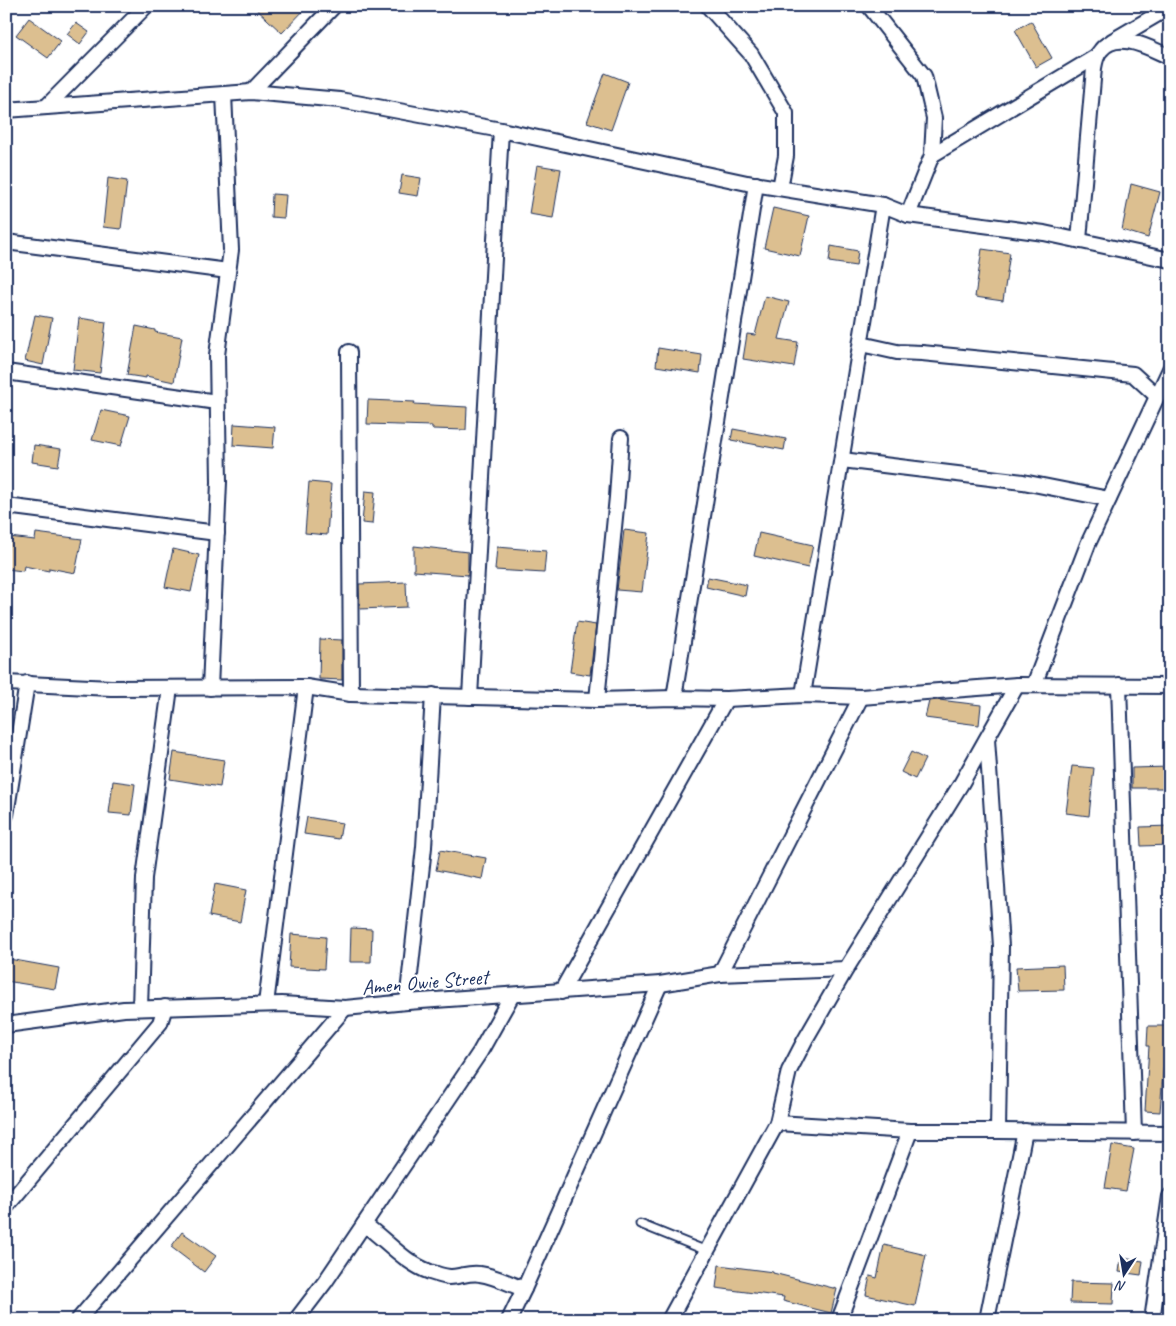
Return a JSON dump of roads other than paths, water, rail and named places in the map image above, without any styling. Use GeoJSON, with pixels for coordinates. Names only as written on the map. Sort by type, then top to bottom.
{"type":"FeatureCollection","features":[{"type":"Feature","properties":{"kind":"street"},"geometry":{"type":"LineString","coordinates":[[46,107],[146,6]]}},
{"type":"Feature","properties":{"kind":"street"},"geometry":{"type":"LineString","coordinates":[[251,92],[334,6]]}},
{"type":"Feature","properties":{"kind":"street"},"geometry":{"type":"LineString","coordinates":[[708,6],[750,54],[786,114],[786,156],[780,188]]}},
{"type":"Feature","properties":{"kind":"street"},"geometry":{"type":"LineString","coordinates":[[869,6],[924,76],[934,118],[932,156],[908,215]]}},
{"type":"Feature","properties":{"kind":"street"},"geometry":{"type":"LineString","coordinates":[[1079,240],[1094,68],[1097,56],[1101,49],[1112,41],[1170,7]]}},
{"type":"Feature","properties":{"kind":"street"},"geometry":{"type":"LineString","coordinates":[[1112,41],[1130,41],[1170,57]]}},
{"type":"Feature","properties":{"kind":"street"},"geometry":{"type":"LineString","coordinates":[[932,156],[1097,56]]}},
{"type":"Feature","properties":{"kind":"street"},"geometry":{"type":"LineString","coordinates":[[6,110],[251,92],[340,100],[501,130],[756,184],[883,205],[908,215],[1044,233],[1170,260]]}},
{"type":"Feature","properties":{"kind":"street"},"geometry":{"type":"LineString","coordinates":[[210,688],[219,482],[216,355],[231,250],[224,94]]}},
{"type":"Feature","properties":{"kind":"street"},"geometry":{"type":"LineString","coordinates":[[470,698],[501,130]]}},
{"type":"Feature","properties":{"kind":"street"},"geometry":{"type":"LineString","coordinates":[[674,698],[756,184]]}},
{"type":"Feature","properties":{"kind":"street"},"geometry":{"type":"LineString","coordinates":[[804,695],[883,205]]}},
{"type":"Feature","properties":{"kind":"street"},"geometry":{"type":"LineString","coordinates":[[6,242],[228,271]]}},
{"type":"Feature","properties":{"kind":"street"},"geometry":{"type":"LineString","coordinates":[[861,344],[897,352],[1132,374],[1157,396]]}},
{"type":"Feature","properties":{"kind":"street"},"geometry":{"type":"LineString","coordinates":[[349,352],[351,694]]}},
{"type":"Feature","properties":{"kind":"street"},"geometry":{"type":"LineString","coordinates":[[1034,685],[1088,544],[1170,370]]}},
{"type":"Feature","properties":{"kind":"street"},"geometry":{"type":"LineString","coordinates":[[6,372],[217,402]]}},
{"type":"Feature","properties":{"kind":"street"},"geometry":{"type":"LineString","coordinates":[[597,700],[621,438]]}},
{"type":"Feature","properties":{"kind":"street"},"geometry":{"type":"LineString","coordinates":[[842,460],[1023,482],[1109,499]]}},
{"type":"Feature","properties":{"kind":"street"},"geometry":{"type":"LineString","coordinates":[[6,506],[217,533]]}},
{"type":"Feature","properties":{"kind":"street"},"geometry":{"type":"LineString","coordinates":[[6,683],[111,688],[306,687],[351,694],[597,700],[726,699],[804,695],[861,697],[1017,685],[1170,686]]}},
{"type":"Feature","properties":{"kind":"street"},"geometry":{"type":"LineString","coordinates":[[6,815],[27,683]]}},
{"type":"Feature","properties":{"kind":"street"},"geometry":{"type":"LineString","coordinates":[[669,1320],[777,1123],[790,1071],[805,1040],[846,969],[961,784],[1017,685]]}},
{"type":"Feature","properties":{"kind":"street"},"geometry":{"type":"LineString","coordinates":[[1118,686],[1134,1133]]}},
{"type":"Feature","properties":{"kind":"street"},"geometry":{"type":"LineString","coordinates":[[266,1004],[306,687]]}},
{"type":"Feature","properties":{"kind":"street"},"geometry":{"type":"LineString","coordinates":[[140,1008],[144,878],[170,688]]}},
{"type":"Feature","properties":{"kind":"street"},"geometry":{"type":"LineString","coordinates":[[406,1002],[424,847],[433,695]]}},
{"type":"Feature","properties":{"kind":"street"},"geometry":{"type":"LineString","coordinates":[[720,974],[861,697]]}},
{"type":"Feature","properties":{"kind":"street"},"geometry":{"type":"LineString","coordinates":[[561,992],[726,699]]}},
{"type":"Feature","properties":{"kind":"street"},"geometry":{"type":"LineString","coordinates":[[987,739],[1001,946],[998,1131]]}},
{"type":"Feature","properties":{"kind":"street","name":"Amen Owie Street"},"geometry":{"type":"LineString","coordinates":[[6,1025],[124,1009],[266,1004],[345,1008],[660,984],[720,974],[846,969]]}},
{"type":"Feature","properties":{"kind":"street"},"geometry":{"type":"LineString","coordinates":[[508,1320],[524,1289],[660,984]]}},
{"type":"Feature","properties":{"kind":"street"},"geometry":{"type":"LineString","coordinates":[[296,1320],[325,1282],[480,1052],[512,995]]}},
{"type":"Feature","properties":{"kind":"street"},"geometry":{"type":"LineString","coordinates":[[6,1207],[160,1023],[166,1008]]}},
{"type":"Feature","properties":{"kind":"street"},"geometry":{"type":"LineString","coordinates":[[78,1320],[345,1008]]}},
{"type":"Feature","properties":{"kind":"street"},"geometry":{"type":"LineString","coordinates":[[777,1123],[910,1131],[1170,1134]]}},
{"type":"Feature","properties":{"kind":"street"},"geometry":{"type":"LineString","coordinates":[[839,1320],[910,1131]]}},
{"type":"Feature","properties":{"kind":"street"},"geometry":{"type":"LineString","coordinates":[[987,1320],[1025,1131]]}},
{"type":"Feature","properties":{"kind":"street"},"geometry":{"type":"LineString","coordinates":[[1152,1320],[1170,1196]]}},
{"type":"Feature","properties":{"kind":"street"},"geometry":{"type":"LineString","coordinates":[[364,1224],[415,1265],[431,1272],[449,1277],[471,1273],[481,1274],[524,1289]]}},
{"type":"Feature","properties":{"kind":"lane"},"geometry":{"type":"LineString","coordinates":[[640,1224],[707,1251]]}}]}
